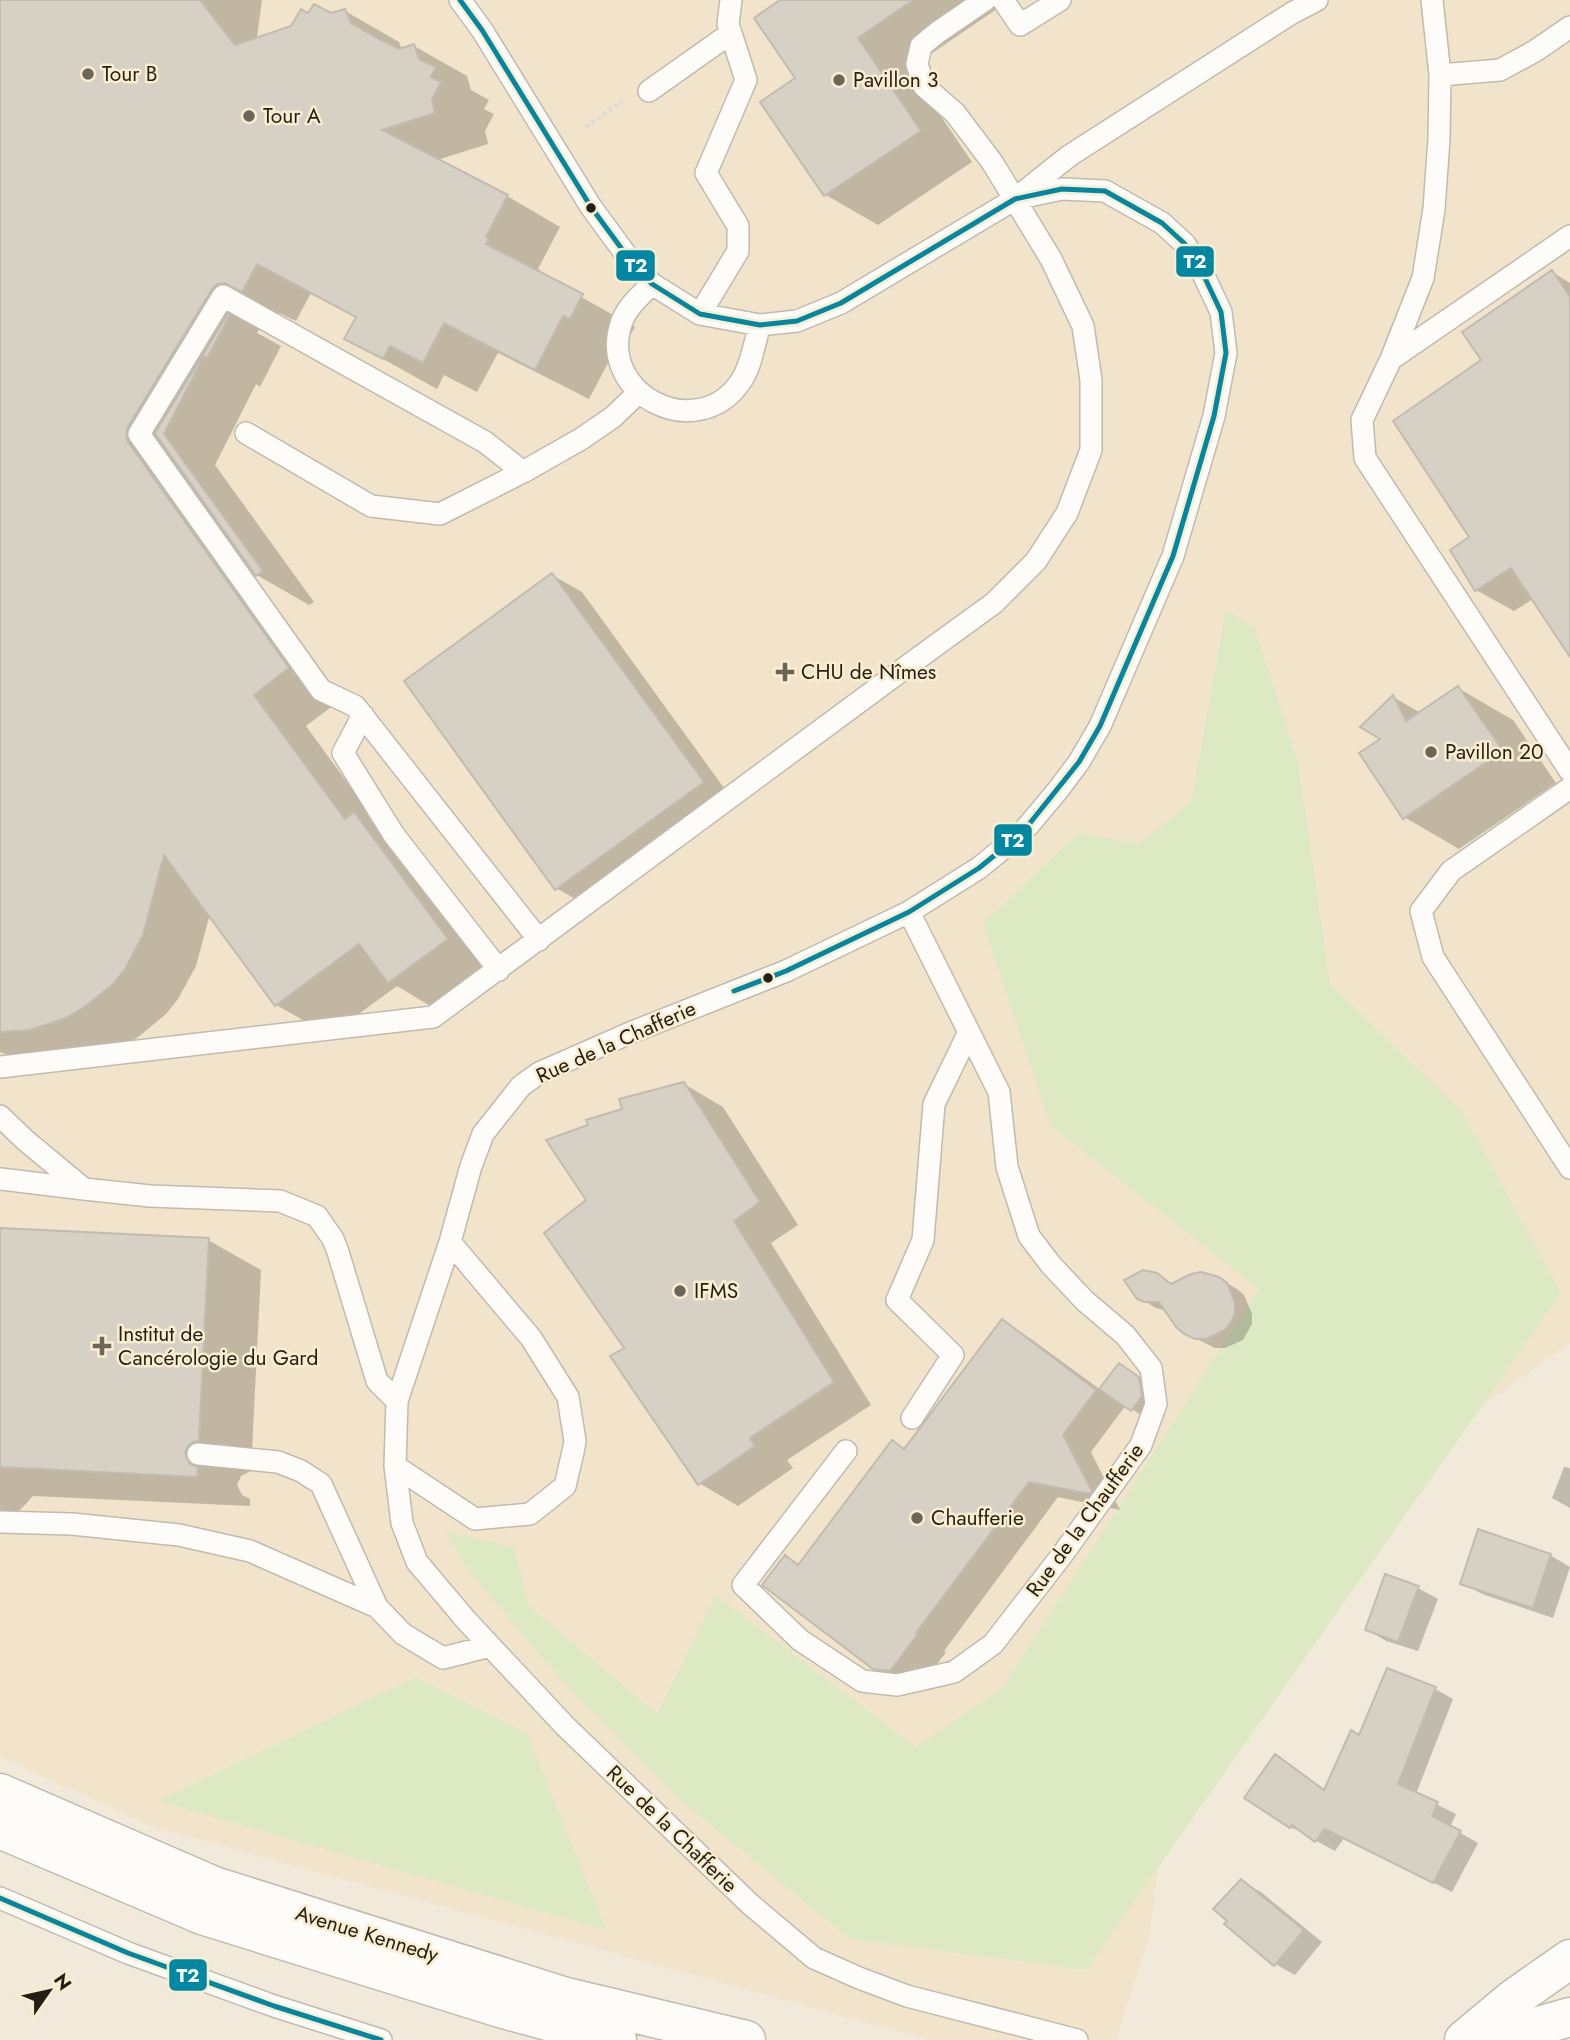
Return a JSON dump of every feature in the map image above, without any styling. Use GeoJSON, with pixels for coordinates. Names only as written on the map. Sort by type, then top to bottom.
{"type":"FeatureCollection","features":[{"type":"Feature","properties":{"kind":"main road","name":"Avenue Kennedy"},"geometry":{"type":"LineString","coordinates":[[0,1793],[214,1886],[566,1997],[746,2040]]}},
{"type":"Feature","properties":{"kind":"main road","name":"Avenue Kennedy"},"geometry":{"type":"LineString","coordinates":[[0,1829],[202,1915],[500,2008],[617,2040]]}},
{"type":"Feature","properties":{"kind":"main road"},"geometry":{"type":"LineString","coordinates":[[1464,2040],[1513,1999],[1570,1959]]}},
{"type":"Feature","properties":{"kind":"main road"},"geometry":{"type":"LineString","coordinates":[[1490,2040],[1562,2025],[1570,1971]]}},
{"type":"Feature","properties":{"kind":"lane"},"geometry":{"type":"LineString","coordinates":[[460,0],[482,30],[591,207],[627,257],[652,284],[700,314],[760,325],[797,321],[841,303],[1015,199],[1069,156],[1292,13],[1317,0]]}},
{"type":"Feature","properties":{"kind":"lane"},"geometry":{"type":"LineString","coordinates":[[700,314],[738,251],[738,226],[706,173],[746,80],[728,24],[731,0]]}},
{"type":"Feature","properties":{"kind":"lane"},"geometry":{"type":"LineString","coordinates":[[0,1067],[433,1017],[994,603],[1036,561],[1067,513],[1091,450],[1091,380],[1083,327],[1051,259],[992,162],[955,113],[924,86],[917,64],[921,46],[985,0]]}},
{"type":"Feature","properties":{"kind":"lane"},"geometry":{"type":"LineString","coordinates":[[1003,0],[1020,25],[1060,0]]}},
{"type":"Feature","properties":{"kind":"lane"},"geometry":{"type":"LineString","coordinates":[[1432,0],[1440,75],[1434,209],[1423,278],[1391,359],[1362,421],[1364,458],[1570,771]]}},
{"type":"Feature","properties":{"kind":"lane"},"geometry":{"type":"LineString","coordinates":[[1440,75],[1500,70],[1535,51],[1570,27]]}},
{"type":"Feature","properties":{"kind":"lane"},"geometry":{"type":"LineString","coordinates":[[649,91],[731,33]]}},
{"type":"Feature","properties":{"kind":"lane","name":"Rue de la Chafferie"},"geometry":{"type":"LineString","coordinates":[[1015,199],[1062,189],[1105,191],[1162,223],[1185,244],[1221,312],[1226,353],[1214,416],[1173,556],[1100,726],[1079,762],[1022,833],[979,868],[909,912],[786,971],[630,1033],[539,1073],[521,1086],[483,1134],[471,1166],[450,1242],[397,1401],[396,1466],[402,1523],[417,1562],[565,1726],[750,1905],[814,1958],[859,1978],[907,1996],[1077,2040]]}},
{"type":"Feature","properties":{"kind":"lane"},"geometry":{"type":"LineString","coordinates":[[1391,359],[1570,236]]}},
{"type":"Feature","properties":{"kind":"lane"},"geometry":{"type":"LineString","coordinates":[[652,284],[631,306],[622,322],[619,341],[620,360],[627,378],[639,393],[655,404],[674,411],[693,411],[712,406],[729,396],[750,362],[760,325]]}},
{"type":"Feature","properties":{"kind":"lane"},"geometry":{"type":"LineString","coordinates":[[523,472],[485,442],[223,296],[139,434],[321,690],[355,706],[363,715],[539,940]]}},
{"type":"Feature","properties":{"kind":"lane"},"geometry":{"type":"LineString","coordinates":[[246,433],[371,506],[440,514],[523,472],[602,425],[639,393]]}},
{"type":"Feature","properties":{"kind":"lane"},"geometry":{"type":"LineString","coordinates":[[363,715],[343,753],[394,835],[499,970]]}},
{"type":"Feature","properties":{"kind":"lane"},"geometry":{"type":"LineString","coordinates":[[1570,788],[1451,871],[1421,911],[1433,957],[1570,1168]]}},
{"type":"Feature","properties":{"kind":"lane","name":"Rue de la Chaufferie"},"geometry":{"type":"LineString","coordinates":[[846,1451],[743,1585],[800,1640],[862,1681],[897,1685],[954,1672],[993,1644],[1062,1555],[1141,1445],[1156,1404],[1151,1368],[1125,1335],[1085,1301],[1051,1265],[1029,1236],[1007,1167],[999,1092],[909,912]]}},
{"type":"Feature","properties":{"kind":"lane"},"geometry":{"type":"LineString","coordinates":[[912,1418],[953,1355],[898,1300],[923,1240],[934,1104],[968,1034]]}},
{"type":"Feature","properties":{"kind":"lane"},"geometry":{"type":"LineString","coordinates":[[0,1116],[85,1189]]}},
{"type":"Feature","properties":{"kind":"lane"},"geometry":{"type":"LineString","coordinates":[[0,1179],[150,1196],[280,1201],[317,1216],[333,1239],[338,1252],[377,1381],[397,1401]]}},
{"type":"Feature","properties":{"kind":"lane"},"geometry":{"type":"LineString","coordinates":[[396,1466],[475,1519],[530,1514],[565,1486],[575,1441],[568,1397],[531,1338],[450,1242]]}},
{"type":"Feature","properties":{"kind":"lane"},"geometry":{"type":"LineString","coordinates":[[198,1454],[278,1462],[301,1471],[321,1484],[377,1607],[403,1634],[443,1658],[490,1646]]}},
{"type":"Feature","properties":{"kind":"lane"},"geometry":{"type":"LineString","coordinates":[[0,1522],[72,1524],[178,1535],[250,1551],[377,1607]]}},
{"type":"Feature","properties":{"kind":"lane"},"geometry":{"type":"LineString","coordinates":[[0,1898],[128,1953],[274,2006],[381,2040]]}},
{"type":"Feature","properties":{"kind":"path"},"geometry":{"type":"LineString","coordinates":[[586,127],[622,101],[649,91]]}},
{"type":"Feature","properties":{"kind":"shaded area","name":"CHU de Nîmes"},"geometry":{"type":"Polygon","coordinates":[[[0,0],[1570,0],[1570,1343],[1486,1403],[1176,1749],[1149,1938],[1116,2040],[930,2040],[153,1827],[0,1757],[0,0]]]}},
{"type":"Feature","properties":{"kind":"green space"},"geometry":{"type":"Polygon","coordinates":[[[1226,610],[1255,628],[1298,764],[1330,984],[1462,1111],[1561,1293],[1086,1970],[850,1939],[675,1796],[565,1684],[470,1573],[445,1532],[514,1547],[529,1606],[657,1714],[715,1595],[916,1747],[1002,1688],[1259,1289],[1051,1126],[983,923],[1079,833],[1139,844],[1191,802],[1226,610]]]}},
{"type":"Feature","properties":{"kind":"green space"},"geometry":{"type":"Polygon","coordinates":[[[416,1677],[527,1733],[606,1930],[158,1801],[416,1677]]]}},
{"type":"Feature","properties":{"kind":"building"},"geometry":{"type":"Polygon","coordinates":[[[0,0],[200,0],[235,45],[291,26],[301,9],[308,13],[314,4],[331,13],[345,9],[351,23],[383,41],[399,49],[414,44],[419,59],[436,67],[431,77],[441,82],[432,100],[435,113],[382,130],[508,195],[486,237],[489,239],[486,244],[583,294],[570,319],[563,316],[535,370],[444,323],[423,363],[390,346],[383,359],[344,339],[356,317],[257,264],[242,292],[224,283],[217,284],[212,289],[127,428],[128,442],[289,668],[254,695],[345,819],[354,812],[448,939],[388,983],[359,944],[275,1006],[164,855],[143,935],[125,969],[113,984],[66,1018],[30,1030],[0,1032],[0,0]]]}},
{"type":"Feature","properties":{"kind":"building","name":"Pavillon 3"},"geometry":{"type":"Polygon","coordinates":[[[780,0],[913,0],[858,38],[921,131],[824,196],[760,102],[795,78],[754,18],[780,0]]]}},
{"type":"Feature","properties":{"kind":"building"},"geometry":{"type":"Polygon","coordinates":[[[1552,270],[1570,297],[1570,657],[1511,568],[1475,591],[1450,550],[1469,537],[1393,421],[1481,360],[1462,332],[1552,270]]]}},
{"type":"Feature","properties":{"kind":"building"},"geometry":{"type":"Polygon","coordinates":[[[228,314],[230,315],[207,358],[204,356],[164,434],[263,571],[256,576],[155,433],[228,314]]]}},
{"type":"Feature","properties":{"kind":"building"},"geometry":{"type":"Polygon","coordinates":[[[552,573],[704,782],[555,890],[404,681],[552,573]]]}},
{"type":"Feature","properties":{"kind":"building","name":"Pavillon 20"},"geometry":{"type":"Polygon","coordinates":[[[1458,686],[1503,751],[1403,819],[1359,753],[1380,739],[1360,727],[1393,695],[1406,721],[1458,686]]]}},
{"type":"Feature","properties":{"kind":"building","name":"IFMS"},"geometry":{"type":"Polygon","coordinates":[[[684,1082],[760,1202],[734,1221],[834,1382],[750,1438],[755,1446],[698,1485],[610,1356],[624,1348],[544,1233],[586,1200],[546,1140],[588,1125],[586,1120],[622,1109],[619,1099],[684,1082]]]}},
{"type":"Feature","properties":{"kind":"building","name":"Institut de Cancérologie du Gard"},"geometry":{"type":"Polygon","coordinates":[[[0,1228],[209,1238],[199,1441],[188,1446],[185,1453],[190,1464],[198,1467],[197,1477],[0,1467],[0,1228]]]}},
{"type":"Feature","properties":{"kind":"building"},"geometry":{"type":"Polygon","coordinates":[[[1143,1270],[1157,1273],[1171,1284],[1201,1272],[1219,1277],[1227,1283],[1235,1303],[1231,1322],[1225,1330],[1206,1339],[1195,1339],[1184,1334],[1159,1302],[1137,1299],[1124,1280],[1143,1270]]]}},
{"type":"Feature","properties":{"kind":"building","name":"Chaufferie"},"geometry":{"type":"Polygon","coordinates":[[[1002,1319],[1096,1390],[1063,1435],[1092,1491],[1090,1494],[1029,1482],[890,1671],[873,1669],[762,1585],[785,1555],[798,1565],[892,1440],[904,1449],[1002,1319]]]}},
{"type":"Feature","properties":{"kind":"building"},"geometry":{"type":"Polygon","coordinates":[[[1119,1363],[1139,1377],[1142,1396],[1131,1411],[1099,1389],[1119,1363]]]}},
{"type":"Feature","properties":{"kind":"building"},"geometry":{"type":"Polygon","coordinates":[[[1478,1529],[1551,1554],[1533,1608],[1460,1584],[1478,1529]]]}},
{"type":"Feature","properties":{"kind":"building"},"geometry":{"type":"Polygon","coordinates":[[[1385,1574],[1419,1586],[1398,1642],[1365,1630],[1385,1574]]]}},
{"type":"Feature","properties":{"kind":"building"},"geometry":{"type":"Polygon","coordinates":[[[1387,1668],[1436,1687],[1398,1784],[1438,1802],[1432,1816],[1461,1831],[1433,1883],[1325,1829],[1315,1842],[1292,1825],[1290,1828],[1244,1798],[1275,1754],[1324,1790],[1351,1730],[1359,1735],[1387,1668]]]}},
{"type":"Feature","properties":{"kind":"building"},"geometry":{"type":"Polygon","coordinates":[[[1241,1879],[1304,1930],[1274,1966],[1224,1924],[1227,1921],[1213,1909],[1241,1879]]]}},
{"type":"Feature","properties":{"kind":"transit line","name":"T2"},"geometry":{"type":"LineString","coordinates":[[460,0],[482,30],[591,207],[627,256],[652,284],[700,314],[760,325],[797,321],[841,303],[1015,199],[1062,189],[1105,191],[1162,223],[1185,244],[1221,312],[1226,353],[1214,416],[1173,556],[1100,726],[1079,762],[1022,833],[979,868],[909,912],[786,971],[734,991]]}},
{"type":"Feature","properties":{"kind":"transit line","name":"T2"},"geometry":{"type":"LineString","coordinates":[[0,1898],[128,1953],[274,2006],[381,2040]]}},
{"type":"Feature","properties":{"kind":"place","name":"Tour B"},"geometry":{"type":"Point","coordinates":[88,74]}},
{"type":"Feature","properties":{"kind":"place","name":"Pavillon 3"},"geometry":{"type":"Point","coordinates":[839,80]}},
{"type":"Feature","properties":{"kind":"place","name":"Tour A"},"geometry":{"type":"Point","coordinates":[249,116]}},
{"type":"Feature","properties":{"kind":"place","name":"CHU de Nîmes"},"geometry":{"type":"Point","coordinates":[785,672]}},
{"type":"Feature","properties":{"kind":"place","name":"Pavillon 20"},"geometry":{"type":"Point","coordinates":[1431,752]}},
{"type":"Feature","properties":{"kind":"place","name":"IFMS"},"geometry":{"type":"Point","coordinates":[680,1291]}},
{"type":"Feature","properties":{"kind":"place","name":"Institut de Cancérologie du Gard"},"geometry":{"type":"Point","coordinates":[102,1346]}},
{"type":"Feature","properties":{"kind":"place","name":"Chaufferie"},"geometry":{"type":"Point","coordinates":[917,1518]}}]}
